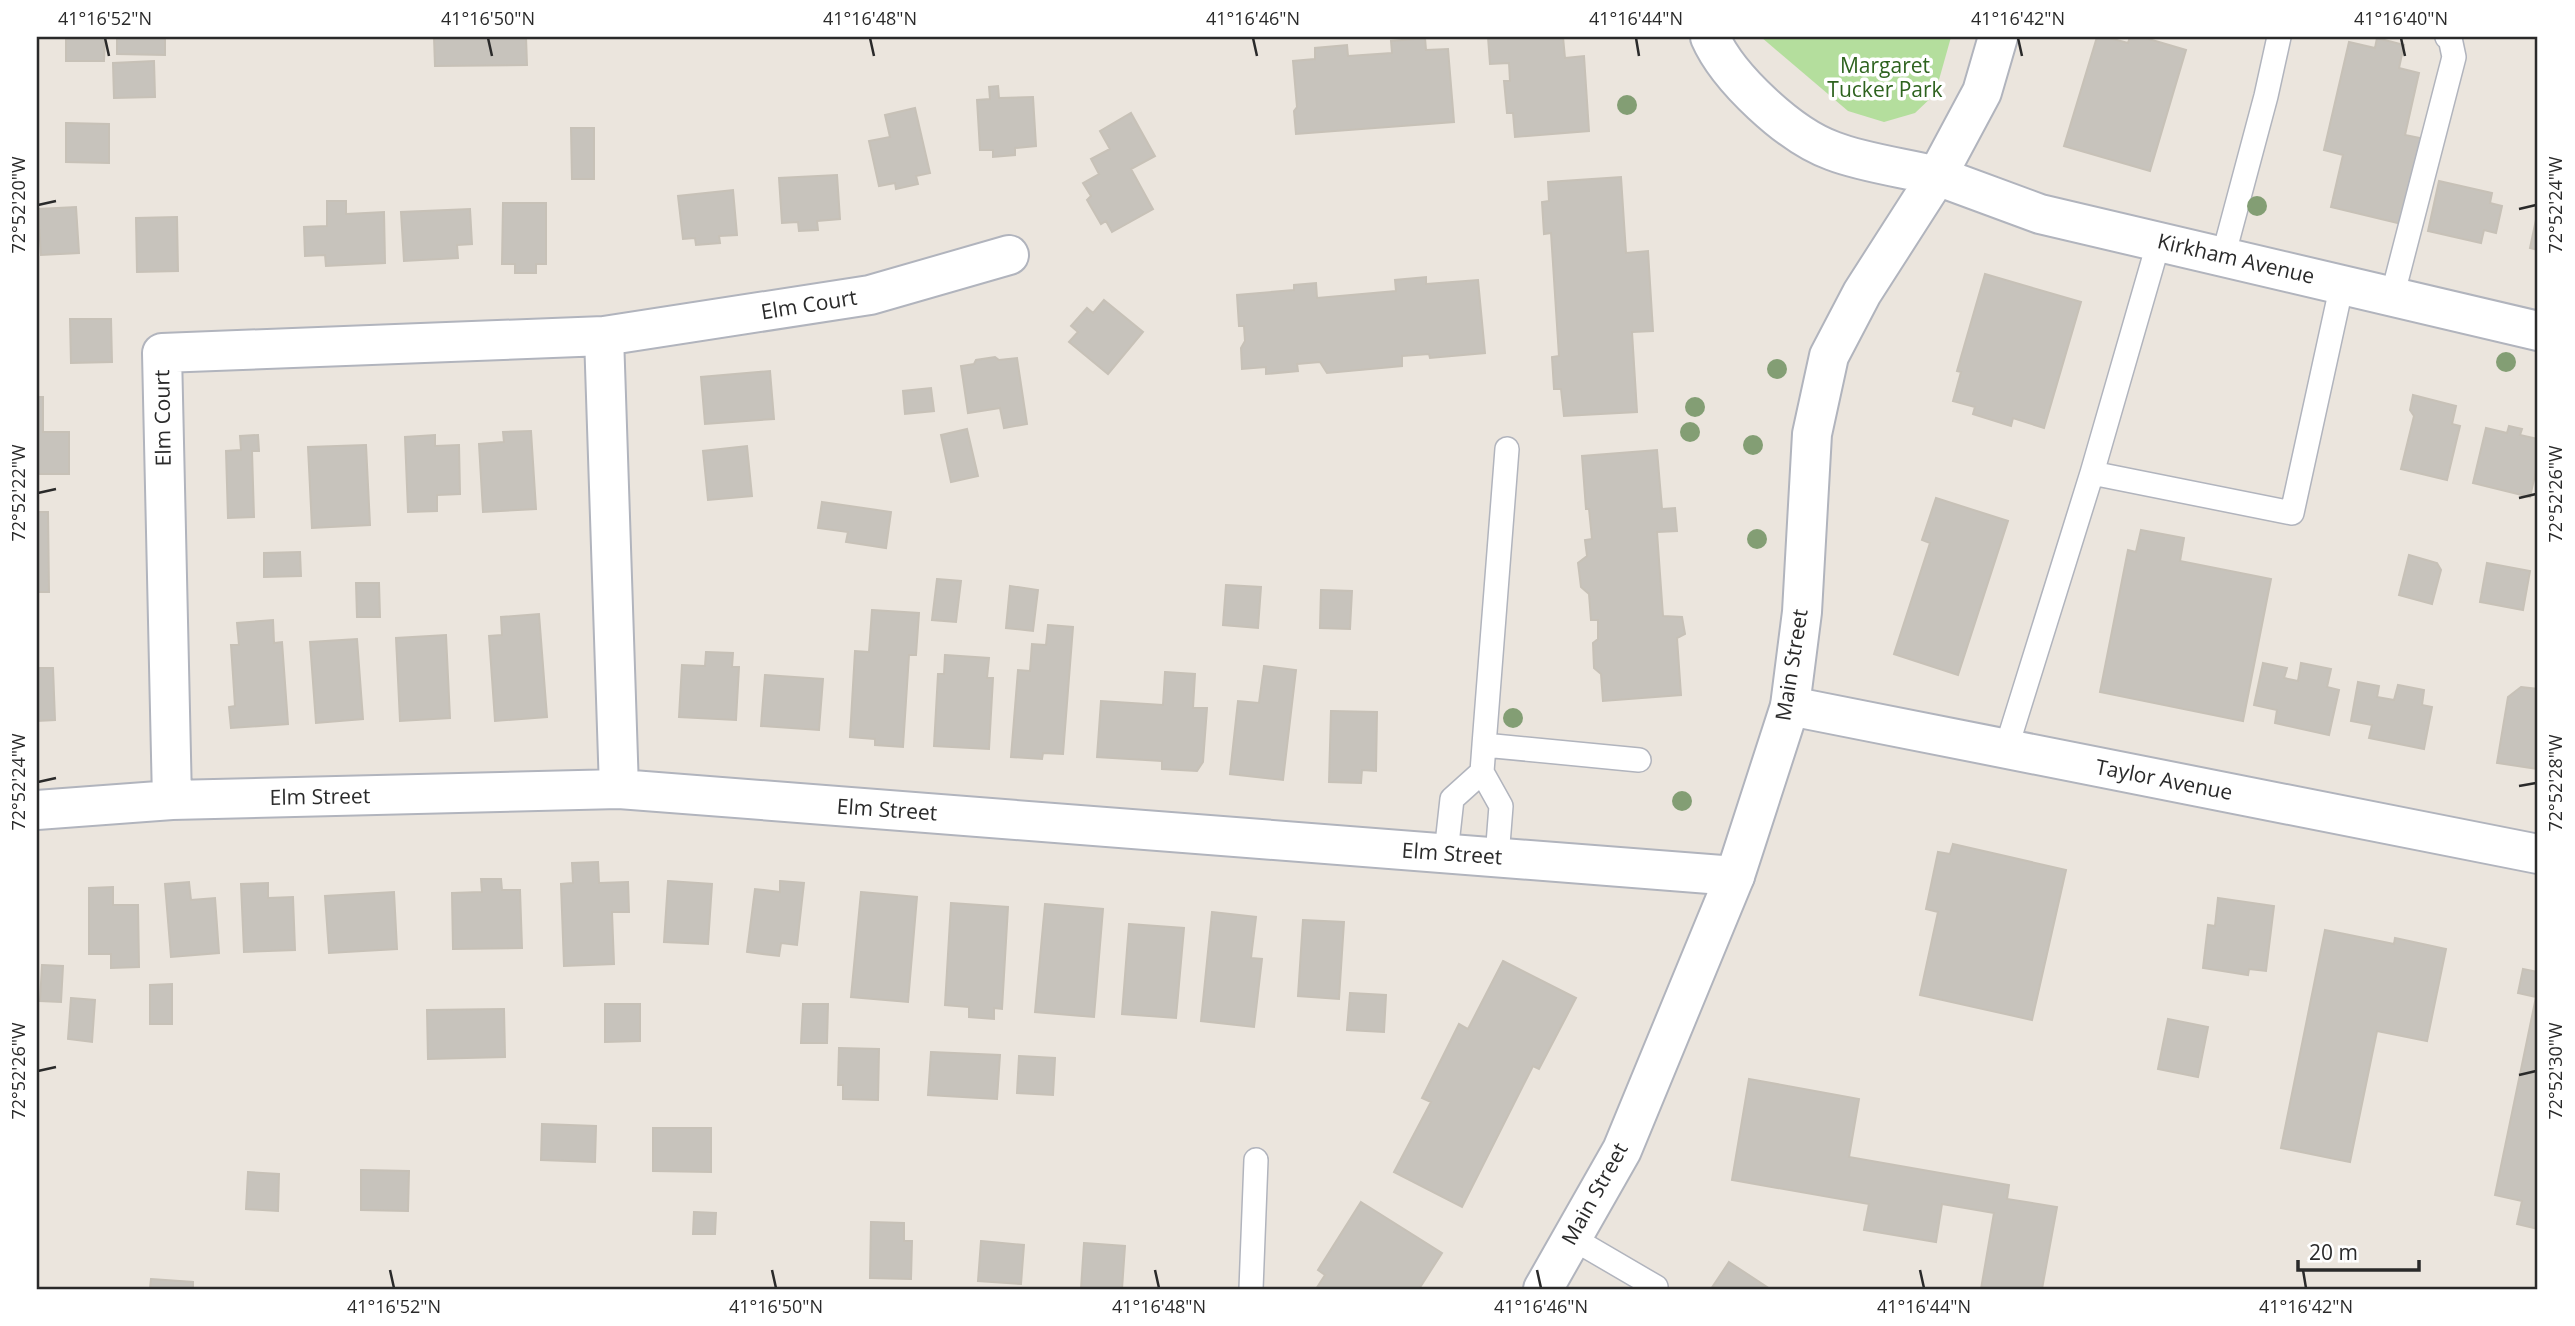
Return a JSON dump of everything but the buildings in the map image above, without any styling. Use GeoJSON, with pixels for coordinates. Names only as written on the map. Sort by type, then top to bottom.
{"type":"FeatureCollection","features":[{"type":"Feature","properties":{"kind":"street","name":"Kirkham Avenue"},"geometry":{"type":"LineString","coordinates":[[1710,37],[1715,48],[1755,97],[1795,131],[1832,151],[1937,176],[2040,214],[2538,331]]}},
{"type":"Feature","properties":{"kind":"street","name":"Main Street"},"geometry":{"type":"LineString","coordinates":[[1543,1289],[1622,1150],[1735,876],[1790,706],[1802,612],[1812,434],[1829,356],[1862,293],[1937,176],[1982,92],[1998,37]]}},
{"type":"Feature","properties":{"kind":"street","name":"Elm Court"},"geometry":{"type":"LineString","coordinates":[[172,800],[162,354],[604,336],[870,295],[1009,255]]}},
{"type":"Feature","properties":{"kind":"street"},"geometry":{"type":"LineString","coordinates":[[604,336],[619,789]]}},
{"type":"Feature","properties":{"kind":"street","name":"Taylor Avenue"},"geometry":{"type":"LineString","coordinates":[[1790,706],[2538,854]]}},
{"type":"Feature","properties":{"kind":"street","name":"Elm Street"},"geometry":{"type":"LineString","coordinates":[[37,810],[172,800],[619,789],[1735,876]]}},
{"type":"Feature","properties":{"kind":"lane"},"geometry":{"type":"LineString","coordinates":[[2223,257],[2279,37]]}},
{"type":"Feature","properties":{"kind":"lane"},"geometry":{"type":"LineString","coordinates":[[2392,297],[2450,78],[2454,57],[2450,38],[2447,37]]}},
{"type":"Feature","properties":{"kind":"lane"},"geometry":{"type":"LineString","coordinates":[[2006,749],[2092,473],[2159,241]]}},
{"type":"Feature","properties":{"kind":"lane"},"geometry":{"type":"LineString","coordinates":[[2092,473],[2292,513],[2342,284]]}},
{"type":"Feature","properties":{"kind":"lane"},"geometry":{"type":"LineString","coordinates":[[1497,857],[1501,806],[1482,772],[1507,449]]}},
{"type":"Feature","properties":{"kind":"lane"},"geometry":{"type":"LineString","coordinates":[[1484,745],[1639,760]]}},
{"type":"Feature","properties":{"kind":"lane"},"geometry":{"type":"LineString","coordinates":[[1446,853],[1452,799],[1482,772]]}},
{"type":"Feature","properties":{"kind":"lane"},"geometry":{"type":"LineString","coordinates":[[1251,1289],[1256,1160]]}},
{"type":"Feature","properties":{"kind":"lane"},"geometry":{"type":"LineString","coordinates":[[1572,1238],[1656,1287],[1654,1289]]}},
{"type":"Feature","properties":{"kind":"green space","name":"Margaret Tucker Park"},"geometry":{"type":"Polygon","coordinates":[[[1761,37],[1951,37],[1935,94],[1915,113],[1884,122],[1848,111],[1761,37]]]}}]}
